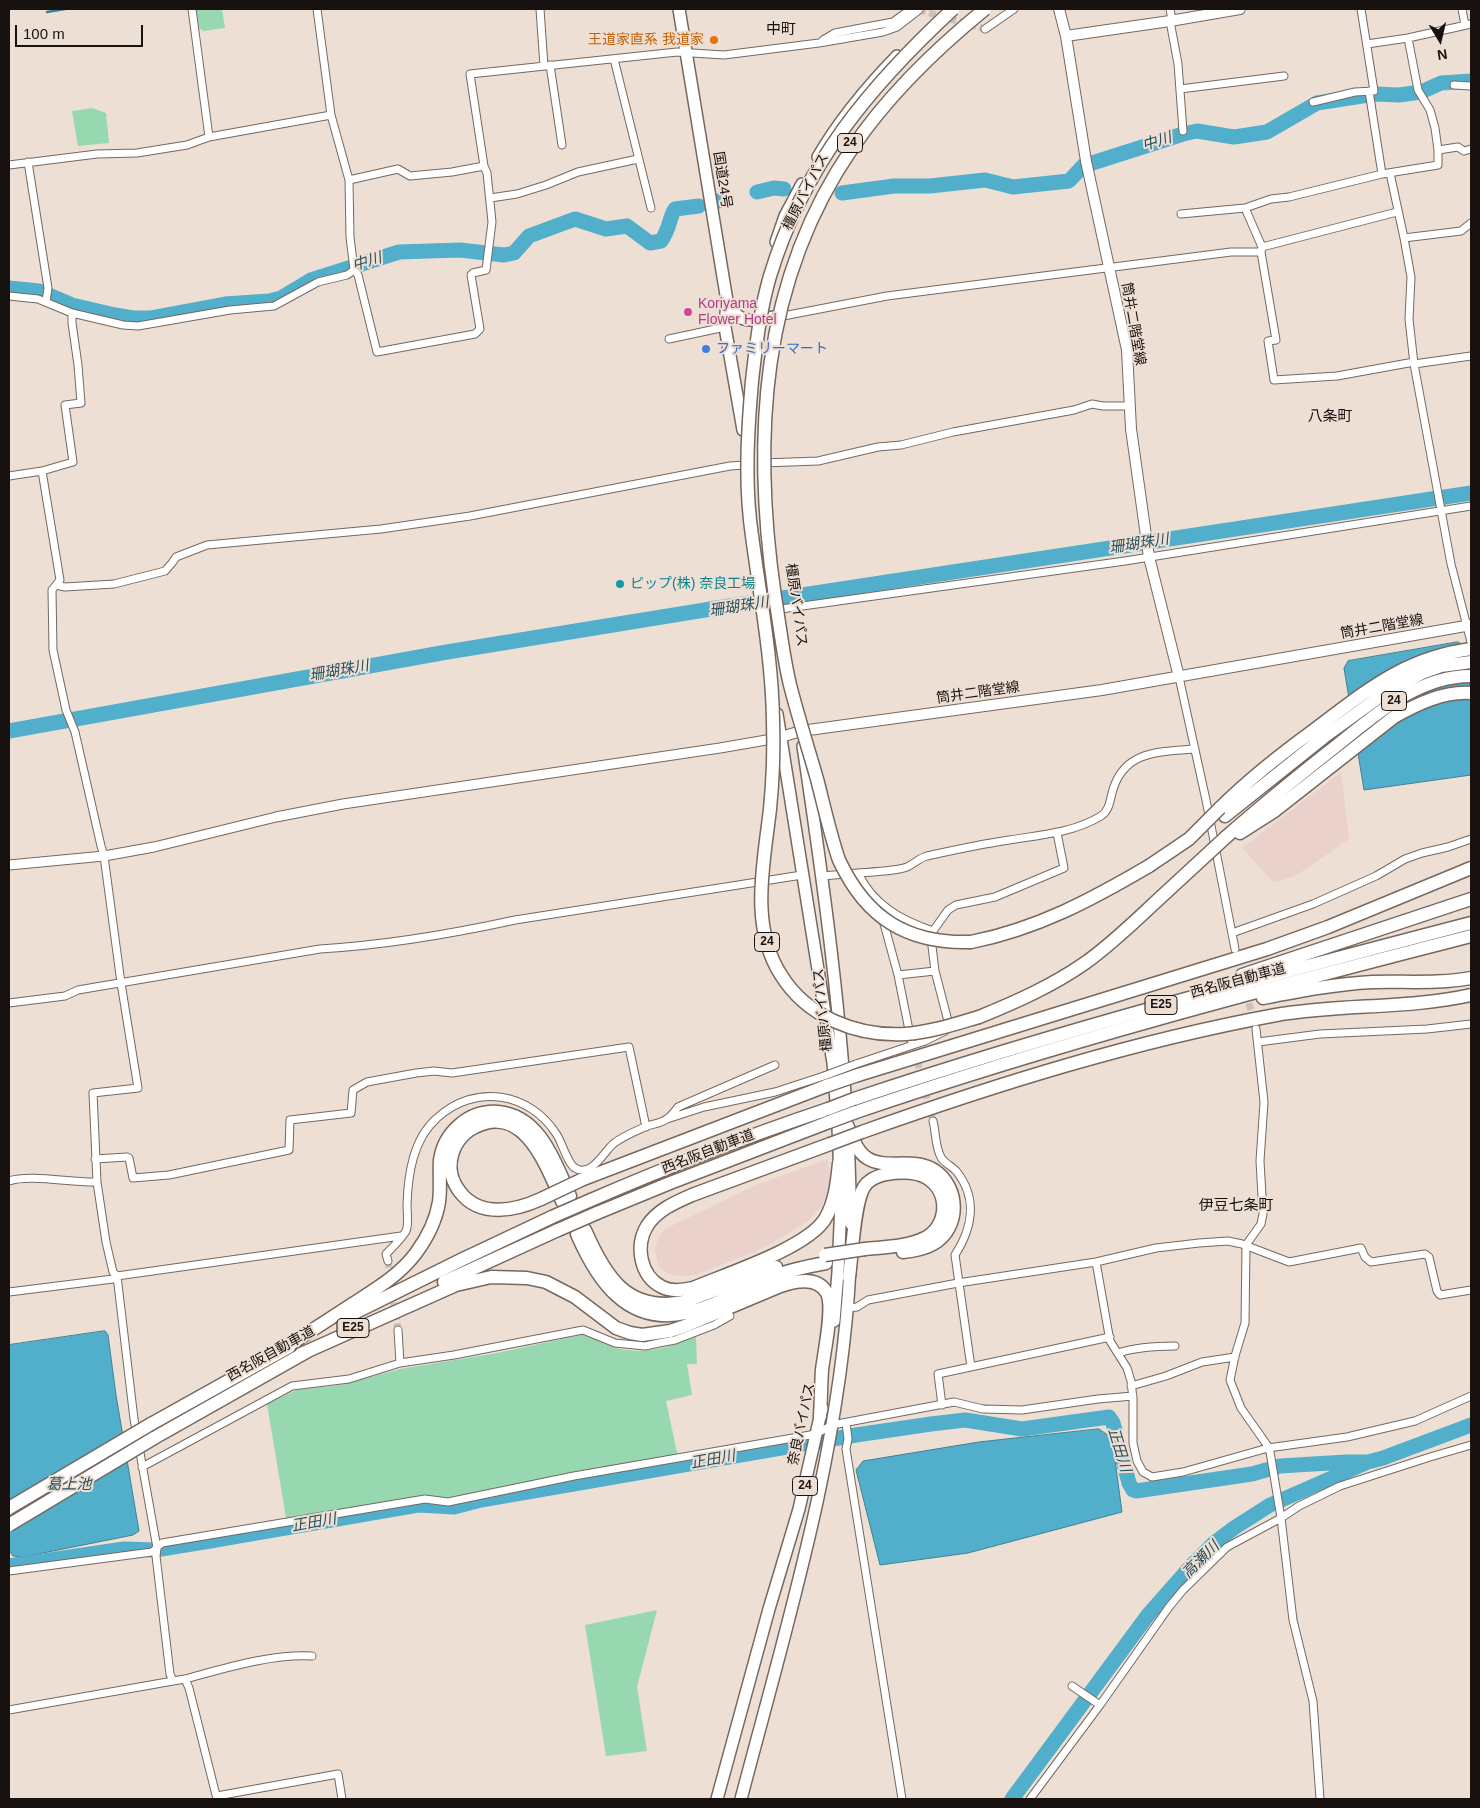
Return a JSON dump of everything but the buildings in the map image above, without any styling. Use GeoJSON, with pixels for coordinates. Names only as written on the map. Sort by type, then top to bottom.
{"type":"FeatureCollection","features":[{"type":"Feature","properties":{"kind":"highway","name":"国道24号"},"geometry":{"type":"LineString","coordinates":[[679,9],[727,301],[734,314]]}},
{"type":"Feature","properties":{"kind":"highway","name":"橿原バイパス"},"geometry":{"type":"LineString","coordinates":[[850,1277],[851,1197],[837,996],[822,876],[781,608],[763,463],[764,374],[773,317],[791,256],[828,177],[879,104],[901,79],[928,53],[985,9]]}},
{"type":"Feature","properties":{"kind":"highway"},"geometry":{"type":"LineString","coordinates":[[985,9],[936,51],[905,82],[877,114],[829,186],[812,220],[788,281],[779,312],[772,356],[767,395],[764,478],[769,554],[783,649],[790,683],[832,840],[848,879],[857,894],[870,908],[901,929],[936,941],[971,942],[1021,930],[1082,904],[1149,866],[1189,839],[1322,731],[1372,687],[1393,673],[1432,657],[1471,649]]}},
{"type":"Feature","properties":{"kind":"highway","name":"橿原バイパス"},"geometry":{"type":"LineString","coordinates":[[839,1163],[833,1063],[758,590],[749,526],[743,430],[754,321],[764,279],[785,216],[832,133],[874,80],[946,10]]}},
{"type":"Feature","properties":{"kind":"highway","name":"24"},"geometry":{"type":"LineString","coordinates":[[946,10],[862,102],[836,138],[812,177],[794,212],[781,244],[762,310],[755,354],[748,435],[750,516],[772,686],[773,722],[772,785],[762,871],[761,912],[768,946],[779,972],[790,988],[816,1012],[832,1020],[866,1032],[884,1034],[929,1031],[979,1017],[1033,994],[1085,962],[1112,942],[1260,807],[1388,706],[1413,691],[1447,678],[1471,676]]}},
{"type":"Feature","properties":{"kind":"highway","name":"24"},"geometry":{"type":"LineString","coordinates":[[727,301],[725,327],[743,430]]}},
{"type":"Feature","properties":{"kind":"highway"},"geometry":{"type":"LineString","coordinates":[[734,314],[754,321],[773,317]]}},
{"type":"Feature","properties":{"kind":"highway"},"geometry":{"type":"LineString","coordinates":[[1322,731],[1405,680],[1441,666],[1471,662]]}},
{"type":"Feature","properties":{"kind":"highway"},"geometry":{"type":"LineString","coordinates":[[1227,839],[1273,812],[1377,729],[1411,707],[1448,695],[1471,693]]}},
{"type":"Feature","properties":{"kind":"highway"},"geometry":{"type":"LineString","coordinates":[[281,1350],[379,1287],[415,1255],[428,1234],[437,1212],[440,1191],[440,1160],[445,1145],[452,1132],[468,1118],[488,1112],[499,1112],[519,1118],[528,1124],[537,1132],[550,1153],[566,1199],[543,1158],[528,1137],[520,1130],[504,1123],[484,1123],[473,1128],[458,1141],[453,1150],[451,1170],[457,1188],[471,1202],[494,1210],[507,1210],[530,1204],[541,1199],[581,1180],[857,1069],[1267,949],[1328,927],[1471,868]]}},
{"type":"Feature","properties":{"kind":"highway"},"geometry":{"type":"LineString","coordinates":[[1152,1007],[1471,900]]}},
{"type":"Feature","properties":{"kind":"highway","name":"西名阪自動車道"},"geometry":{"type":"LineString","coordinates":[[9,1525],[154,1438],[301,1354],[417,1296],[597,1213],[829,1122],[855,1105],[1000,1052],[1152,1007],[1471,924]]}},
{"type":"Feature","properties":{"kind":"highway","name":"西名阪自動車道"},"geometry":{"type":"LineString","coordinates":[[9,1508],[281,1350],[378,1300],[552,1217],[661,1169],[828,1108],[855,1105],[939,1084],[1075,1042],[1326,973],[1471,936]]}},
{"type":"Feature","properties":{"kind":"highway"},"geometry":{"type":"LineString","coordinates":[[1075,1042],[1220,1006],[1299,991],[1369,982],[1471,978]]}},
{"type":"Feature","properties":{"kind":"highway"},"geometry":{"type":"LineString","coordinates":[[826,1259],[800,1268],[758,1290],[693,1288],[672,1290],[662,1287],[649,1276],[641,1260],[640,1248],[642,1236],[647,1225],[658,1214],[673,1204],[862,1132],[979,1092],[1071,1065],[1219,1028],[1304,1011],[1425,1003],[1471,995]]}},
{"type":"Feature","properties":{"kind":"highway"},"geometry":{"type":"LineString","coordinates":[[847,1125],[856,1145],[864,1156],[877,1162],[915,1164],[933,1170],[946,1182],[953,1199],[954,1207],[950,1225],[934,1244],[914,1250],[864,1253]]}},
{"type":"Feature","properties":{"kind":"highway"},"geometry":{"type":"LineString","coordinates":[[301,1354],[456,1285],[491,1277],[527,1278],[546,1282],[575,1297],[616,1328],[630,1333],[670,1332],[778,1259],[815,1231],[824,1221],[830,1209],[835,1193],[839,1163]]}},
{"type":"Feature","properties":{"kind":"highway","name":"奈良バイパス"},"geometry":{"type":"LineString","coordinates":[[717,1799],[764,1626],[799,1509],[820,1416],[832,1344],[836,1298],[840,1237],[839,1163]]}},
{"type":"Feature","properties":{"kind":"highway"},"geometry":{"type":"LineString","coordinates":[[735,1288],[753,1269],[778,1259],[826,1259],[864,1253],[916,1241],[933,1232],[944,1212],[942,1196],[934,1184],[921,1175],[901,1173],[876,1178],[865,1185],[857,1207],[850,1277]]}},
{"type":"Feature","properties":{"kind":"highway"},"geometry":{"type":"LineString","coordinates":[[581,1232],[607,1272],[622,1289],[641,1301],[664,1304],[684,1302],[735,1288],[776,1282],[813,1282],[823,1288],[828,1297],[829,1318],[822,1368],[820,1416]]}},
{"type":"Feature","properties":{"kind":"highway","name":"奈良バイパス"},"geometry":{"type":"LineString","coordinates":[[741,1799],[796,1594],[820,1492],[832,1425],[850,1277]]}},
{"type":"Feature","properties":{"kind":"main road","name":"筒井二階堂線"},"geometry":{"type":"LineString","coordinates":[[1060,9],[1087,164],[1127,350],[1131,429],[1149,556],[1179,677]]}},
{"type":"Feature","properties":{"kind":"main road"},"geometry":{"type":"LineString","coordinates":[[1066,36],[1240,9]]}},
{"type":"Feature","properties":{"kind":"main road","name":"筒井二階堂線"},"geometry":{"type":"LineString","coordinates":[[781,737],[801,731],[1102,690],[1470,625]]}},
{"type":"Feature","properties":{"kind":"street"},"geometry":{"type":"LineString","coordinates":[[192,9],[209,136]]}},
{"type":"Feature","properties":{"kind":"street"},"geometry":{"type":"LineString","coordinates":[[317,9],[331,115],[349,180],[350,237],[354,270],[358,275],[377,352],[475,334],[480,329],[471,275],[486,270],[492,222],[487,173],[484,166],[470,74],[677,52],[724,56],[819,43],[883,32],[897,27],[919,10]]}},
{"type":"Feature","properties":{"kind":"street"},"geometry":{"type":"LineString","coordinates":[[540,9],[547,66],[562,145]]}},
{"type":"Feature","properties":{"kind":"street"},"geometry":{"type":"LineString","coordinates":[[819,43],[835,33],[893,22],[911,9]]}},
{"type":"Feature","properties":{"kind":"street"},"geometry":{"type":"LineString","coordinates":[[985,29],[1014,9]]}},
{"type":"Feature","properties":{"kind":"street"},"geometry":{"type":"LineString","coordinates":[[1170,9],[1178,64],[1183,131]]}},
{"type":"Feature","properties":{"kind":"street"},"geometry":{"type":"LineString","coordinates":[[1361,9],[1374,90],[1369,95]]}},
{"type":"Feature","properties":{"kind":"street"},"geometry":{"type":"LineString","coordinates":[[1368,44],[1408,38],[1468,24],[1462,9]]}},
{"type":"Feature","properties":{"kind":"street"},"geometry":{"type":"LineString","coordinates":[[1181,214],[1245,208],[1271,199],[1289,198],[1382,174],[1438,165],[1438,150],[1430,110],[1420,92],[1408,38]]}},
{"type":"Feature","properties":{"kind":"street"},"geometry":{"type":"LineString","coordinates":[[614,59],[651,208]]}},
{"type":"Feature","properties":{"kind":"street"},"geometry":{"type":"LineString","coordinates":[[1180,89],[1284,76]]}},
{"type":"Feature","properties":{"kind":"street"},"geometry":{"type":"LineString","coordinates":[[1454,84],[1471,86]]}},
{"type":"Feature","properties":{"kind":"street"},"geometry":{"type":"LineString","coordinates":[[1313,102],[1354,92],[1369,95]]}},
{"type":"Feature","properties":{"kind":"street"},"geometry":{"type":"LineString","coordinates":[[1369,95],[1382,174]]}},
{"type":"Feature","properties":{"kind":"street"},"geometry":{"type":"LineString","coordinates":[[9,165],[97,154],[137,153],[187,145],[209,136],[331,115]]}},
{"type":"Feature","properties":{"kind":"street"},"geometry":{"type":"LineString","coordinates":[[1438,150],[1458,147],[1464,151],[1471,150]]}},
{"type":"Feature","properties":{"kind":"street"},"geometry":{"type":"LineString","coordinates":[[490,198],[517,194],[578,172],[638,158]]}},
{"type":"Feature","properties":{"kind":"street"},"geometry":{"type":"LineString","coordinates":[[28,162],[48,288],[46,302]]}},
{"type":"Feature","properties":{"kind":"street"},"geometry":{"type":"LineString","coordinates":[[349,180],[398,169],[410,176],[452,172],[484,166]]}},
{"type":"Feature","properties":{"kind":"street"},"geometry":{"type":"LineString","coordinates":[[1390,173],[1411,278],[1408,319],[1414,363],[1451,564],[1470,625],[1471,642]]}},
{"type":"Feature","properties":{"kind":"street"},"geometry":{"type":"LineString","coordinates":[[1245,208],[1262,249],[1276,340],[1268,341],[1274,380],[1337,376],[1471,356]]}},
{"type":"Feature","properties":{"kind":"street"},"geometry":{"type":"LineString","coordinates":[[773,317],[887,296],[1262,249],[1398,212]]}},
{"type":"Feature","properties":{"kind":"street"},"geometry":{"type":"LineString","coordinates":[[1404,238],[1461,231],[1471,224]]}},
{"type":"Feature","properties":{"kind":"street"},"geometry":{"type":"LineString","coordinates":[[9,296],[38,298],[72,313],[123,325],[138,326],[230,310],[274,306],[318,282],[347,275],[354,270]]}},
{"type":"Feature","properties":{"kind":"street"},"geometry":{"type":"LineString","coordinates":[[9,476],[73,462],[65,405],[81,403],[72,313]]}},
{"type":"Feature","properties":{"kind":"street"},"geometry":{"type":"LineString","coordinates":[[669,339],[725,327],[734,314]]}},
{"type":"Feature","properties":{"kind":"street"},"geometry":{"type":"LineString","coordinates":[[763,463],[818,461],[878,447],[900,446],[953,432],[1074,410],[1092,404],[1130,406]]}},
{"type":"Feature","properties":{"kind":"street"},"geometry":{"type":"LineString","coordinates":[[56,585],[114,584],[165,571],[176,557],[207,545],[382,529],[431,522],[730,466],[744,465]]}},
{"type":"Feature","properties":{"kind":"street"},"geometry":{"type":"LineString","coordinates":[[42,470],[60,580],[52,590],[53,650],[66,710],[75,732],[100,846],[104,856],[121,983],[138,1088],[93,1093],[95,1159],[106,1242],[113,1272],[117,1276],[134,1419],[157,1548],[156,1556],[170,1674],[173,1681]]}},
{"type":"Feature","properties":{"kind":"street"},"geometry":{"type":"LineString","coordinates":[[781,608],[1149,556],[1440,509],[1471,506]]}},
{"type":"Feature","properties":{"kind":"street"},"geometry":{"type":"LineString","coordinates":[[1179,677],[1235,949]]}},
{"type":"Feature","properties":{"kind":"street"},"geometry":{"type":"LineString","coordinates":[[9,865],[104,856],[154,847],[276,817],[343,804],[720,748],[781,737]]}},
{"type":"Feature","properties":{"kind":"street"},"geometry":{"type":"LineString","coordinates":[[822,876],[906,868],[923,857],[1009,840],[1057,833],[1101,816],[1106,811],[1120,773],[1130,763],[1143,756],[1158,752],[1195,749]]}},
{"type":"Feature","properties":{"kind":"street"},"geometry":{"type":"LineString","coordinates":[[857,1069],[945,1032],[948,1021],[935,971],[932,946],[933,931],[948,910],[956,905],[995,897],[1064,868],[1057,833]]}},
{"type":"Feature","properties":{"kind":"street"},"geometry":{"type":"LineString","coordinates":[[1232,933],[1313,904],[1376,876],[1406,859],[1422,853],[1448,848],[1471,838]]}},
{"type":"Feature","properties":{"kind":"street"},"geometry":{"type":"LineString","coordinates":[[858,873],[864,887],[879,902],[915,925],[933,931]]}},
{"type":"Feature","properties":{"kind":"street"},"geometry":{"type":"LineString","coordinates":[[9,1003],[65,996],[78,990],[320,949],[359,946],[467,930],[515,920],[802,875]]}},
{"type":"Feature","properties":{"kind":"street"},"geometry":{"type":"LineString","coordinates":[[879,902],[898,975],[911,1040]]}},
{"type":"Feature","properties":{"kind":"street"},"geometry":{"type":"LineString","coordinates":[[898,975],[935,971]]}},
{"type":"Feature","properties":{"kind":"street"},"geometry":{"type":"LineString","coordinates":[[1258,1042],[1320,1034],[1426,1029],[1471,1024]]}},
{"type":"Feature","properties":{"kind":"street"},"geometry":{"type":"LineString","coordinates":[[1256,1029],[1264,1102],[1260,1161],[1263,1214],[1261,1224],[1246,1246],[1246,1323],[1230,1380],[1241,1408],[1268,1448],[1274,1474],[1293,1620],[1313,1701],[1320,1799]]}},
{"type":"Feature","properties":{"kind":"street"},"geometry":{"type":"LineString","coordinates":[[95,1159],[127,1157],[129,1158],[133,1178],[169,1175],[288,1150],[290,1120],[351,1113],[354,1090],[367,1082],[416,1073],[434,1071],[452,1073],[629,1047],[646,1126]]}},
{"type":"Feature","properties":{"kind":"street"},"geometry":{"type":"LineString","coordinates":[[667,1120],[678,1107],[775,1065]]}},
{"type":"Feature","properties":{"kind":"street"},"geometry":{"type":"LineString","coordinates":[[388,1261],[386,1254],[406,1230],[407,1197],[415,1148],[425,1131],[437,1118],[465,1100],[503,1097],[520,1101],[547,1121],[557,1135],[570,1162],[575,1168],[582,1170],[590,1169],[614,1143],[646,1126],[704,1108],[825,1081]]}},
{"type":"Feature","properties":{"kind":"street"},"geometry":{"type":"LineString","coordinates":[[934,1121],[938,1148],[942,1158],[956,1171],[969,1195],[971,1211],[969,1228],[955,1255],[970,1367]]}},
{"type":"Feature","properties":{"kind":"street"},"geometry":{"type":"LineString","coordinates":[[9,1181],[31,1178],[97,1182]]}},
{"type":"Feature","properties":{"kind":"street"},"geometry":{"type":"LineString","coordinates":[[9,1292],[113,1279],[117,1276],[401,1236]]}},
{"type":"Feature","properties":{"kind":"street"},"geometry":{"type":"LineString","coordinates":[[847,1308],[857,1307],[868,1300],[958,1283],[1096,1262],[1164,1247],[1228,1241],[1289,1262],[1361,1248],[1365,1257],[1371,1262],[1425,1254],[1429,1257],[1440,1295],[1471,1290]]}},
{"type":"Feature","properties":{"kind":"street"},"geometry":{"type":"LineString","coordinates":[[1096,1262],[1110,1341],[1126,1368],[1131,1386],[1133,1396],[1133,1442],[1140,1468],[1148,1476],[1183,1472],[1268,1448],[1347,1437],[1415,1421],[1471,1396]]}},
{"type":"Feature","properties":{"kind":"street"},"geometry":{"type":"LineString","coordinates":[[142,1467],[292,1386],[349,1378],[400,1363],[454,1355],[584,1330],[615,1343],[645,1346],[675,1340],[714,1326],[730,1316]]}},
{"type":"Feature","properties":{"kind":"street"},"geometry":{"type":"LineString","coordinates":[[398,1330],[400,1363]]}},
{"type":"Feature","properties":{"kind":"street"},"geometry":{"type":"LineString","coordinates":[[942,1404],[938,1374],[1110,1336]]}},
{"type":"Feature","properties":{"kind":"street"},"geometry":{"type":"LineString","coordinates":[[1118,1353],[1141,1347],[1176,1346]]}},
{"type":"Feature","properties":{"kind":"street"},"geometry":{"type":"LineString","coordinates":[[1131,1386],[1166,1376],[1202,1362],[1235,1357]]}},
{"type":"Feature","properties":{"kind":"street"},"geometry":{"type":"LineString","coordinates":[[9,1571],[152,1552],[162,1543],[289,1520],[425,1499],[448,1502],[574,1476],[816,1434],[832,1425],[954,1402],[983,1409],[1022,1410],[1133,1396]]}},
{"type":"Feature","properties":{"kind":"street"},"geometry":{"type":"LineString","coordinates":[[846,1423],[848,1439],[846,1449],[902,1799]]}},
{"type":"Feature","properties":{"kind":"street"},"geometry":{"type":"LineString","coordinates":[[1030,1799],[1183,1590],[1227,1547],[1299,1506],[1340,1486],[1430,1456],[1471,1445]]}},
{"type":"Feature","properties":{"kind":"street"},"geometry":{"type":"LineString","coordinates":[[9,1710],[185,1679],[292,1655],[312,1656]]}},
{"type":"Feature","properties":{"kind":"street"},"geometry":{"type":"LineString","coordinates":[[185,1679],[217,1798],[338,1774],[342,1799]]}},
{"type":"Feature","properties":{"kind":"street"},"geometry":{"type":"LineString","coordinates":[[1072,1686],[1099,1704]]}},
{"type":"Feature","properties":{"kind":"shaded area"},"geometry":{"type":"Polygon","coordinates":[[[1341,772],[1349,839],[1297,875],[1274,883],[1242,848],[1341,772]]]}},
{"type":"Feature","properties":{"kind":"shaded area"},"geometry":{"type":"Polygon","coordinates":[[[828,1159],[830,1176],[828,1192],[821,1207],[809,1220],[791,1232],[757,1251],[695,1275],[680,1276],[669,1274],[660,1268],[655,1249],[658,1238],[665,1229],[758,1184],[828,1159]]]}},
{"type":"Feature","properties":{"kind":"green space"},"geometry":{"type":"Polygon","coordinates":[[[196,9],[222,9],[225,28],[203,31],[199,28],[196,9]]]}},
{"type":"Feature","properties":{"kind":"green space"},"geometry":{"type":"Polygon","coordinates":[[[92,108],[106,113],[109,143],[78,146],[72,111],[92,108]]]}},
{"type":"Feature","properties":{"kind":"green space"},"geometry":{"type":"Polygon","coordinates":[[[585,1334],[611,1346],[632,1351],[665,1347],[696,1337],[697,1364],[687,1364],[692,1395],[666,1401],[678,1457],[450,1500],[408,1499],[286,1518],[267,1404],[296,1390],[341,1385],[400,1369],[497,1353],[585,1334]]]}},
{"type":"Feature","properties":{"kind":"green space"},"geometry":{"type":"Polygon","coordinates":[[[657,1610],[637,1687],[647,1751],[606,1756],[585,1625],[657,1610]]]}},
{"type":"Feature","properties":{"kind":"water"},"geometry":{"type":"Polygon","coordinates":[[[1458,642],[1464,646],[1471,692],[1471,775],[1364,790],[1344,668],[1348,661],[1458,642]]]}},
{"type":"Feature","properties":{"kind":"water","name":"葛上池"},"geometry":{"type":"Polygon","coordinates":[[[105,1331],[108,1335],[139,1531],[133,1535],[23,1557],[13,1556],[9,1550],[9,1345],[105,1331]]]}},
{"type":"Feature","properties":{"kind":"water"},"geometry":{"type":"Polygon","coordinates":[[[1099,1429],[1112,1438],[1122,1512],[968,1553],[880,1565],[856,1470],[863,1461],[979,1442],[1099,1429]]]}},
{"type":"Feature","properties":{"kind":"waterway"},"geometry":{"type":"LineString","coordinates":[[47,12],[65,9]]}},
{"type":"Feature","properties":{"kind":"waterway","name":"中川"},"geometry":{"type":"LineString","coordinates":[[842,193],[894,186],[930,186],[985,180],[1013,187],[1069,181],[1083,166],[1183,134],[1197,131],[1234,137],[1267,132],[1317,103],[1375,94],[1399,95],[1421,92],[1441,83],[1471,81]]}},
{"type":"Feature","properties":{"kind":"waterway","name":"中川"},"geometry":{"type":"LineString","coordinates":[[757,192],[774,188],[784,189]]}},
{"type":"Feature","properties":{"kind":"waterway","name":"中川"},"geometry":{"type":"LineString","coordinates":[[715,202],[722,200]]}},
{"type":"Feature","properties":{"kind":"waterway","name":"中川"},"geometry":{"type":"LineString","coordinates":[[9,288],[39,291],[72,305],[115,315],[150,318],[225,304],[269,301],[281,298],[311,280],[399,252],[460,250],[504,255],[514,253],[529,236],[575,219],[606,229],[627,226],[650,243],[661,241],[675,209],[699,206]]}},
{"type":"Feature","properties":{"kind":"waterway","name":"珊瑚珠川"},"geometry":{"type":"LineString","coordinates":[[9,731],[447,652],[717,608],[1471,493]]}},
{"type":"Feature","properties":{"kind":"waterway","name":"正田川"},"geometry":{"type":"LineString","coordinates":[[9,1566],[124,1549],[155,1550],[418,1505],[454,1507],[481,1500],[856,1435],[965,1420],[1022,1429],[1109,1417],[1113,1423],[1129,1483],[1133,1490],[1136,1491],[1252,1474],[1280,1466],[1368,1462]]}},
{"type":"Feature","properties":{"kind":"waterway","name":"高瀬川"},"geometry":{"type":"LineString","coordinates":[[1012,1799],[1148,1615],[1213,1544],[1270,1505],[1368,1462],[1471,1425]]}},
{"type":"Feature","properties":{"kind":"tunnel"},"geometry":{"type":"LineString","coordinates":[[919,10],[985,29]]}},
{"type":"Feature","properties":{"kind":"tunnel"},"geometry":{"type":"LineString","coordinates":[[1246,993],[1254,1021]]}},
{"type":"Feature","properties":{"kind":"tunnel"},"geometry":{"type":"LineString","coordinates":[[912,1041],[933,1121]]}},
{"type":"Feature","properties":{"kind":"tunnel"},"geometry":{"type":"LineString","coordinates":[[388,1261],[398,1330]]}},
{"type":"Feature","properties":{"kind":"place","name":"王道家直系 我道家"},"geometry":{"type":"Point","coordinates":[714,40]}},
{"type":"Feature","properties":{"kind":"place","name":"Koriyama Flower Hotel"},"geometry":{"type":"Point","coordinates":[688,312]}},
{"type":"Feature","properties":{"kind":"place","name":"ファミリーマート"},"geometry":{"type":"Point","coordinates":[706,349]}},
{"type":"Feature","properties":{"kind":"place","name":"ピップ(株) 奈良工場"},"geometry":{"type":"Point","coordinates":[620,584]}},
{"type":"Feature","properties":{"kind":"district","name":"中町"},"geometry":{"type":"Point","coordinates":[781,30]}},
{"type":"Feature","properties":{"kind":"district","name":"八条町"},"geometry":{"type":"Point","coordinates":[1330,417]}},
{"type":"Feature","properties":{"kind":"district","name":"伊豆七条町"},"geometry":{"type":"Point","coordinates":[1236,1206]}}]}
